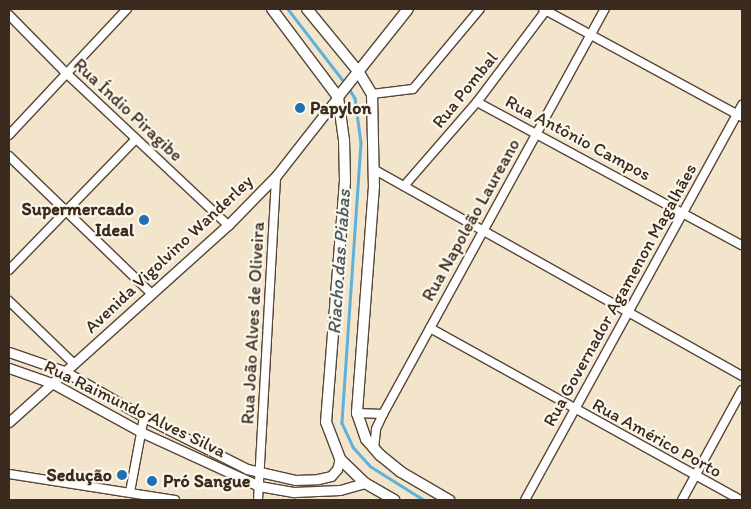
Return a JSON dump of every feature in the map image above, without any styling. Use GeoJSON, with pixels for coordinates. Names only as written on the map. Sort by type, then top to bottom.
{"type":"FeatureCollection","features":[{"type":"Feature","properties":{"kind":"main road"},"geometry":{"type":"LineString","coordinates":[[272,9],[339,95],[345,181],[326,422],[340,459],[364,483],[395,500]]}},
{"type":"Feature","properties":{"kind":"main road"},"geometry":{"type":"LineString","coordinates":[[307,9],[372,94],[375,170],[357,414],[366,439],[374,449],[401,472],[449,500]]}},
{"type":"Feature","properties":{"kind":"main road"},"geometry":{"type":"LineString","coordinates":[[339,95],[408,9]]}},
{"type":"Feature","properties":{"kind":"street"},"geometry":{"type":"LineString","coordinates":[[9,135],[65,72],[127,9]]}},
{"type":"Feature","properties":{"kind":"street"},"geometry":{"type":"LineString","coordinates":[[372,94],[413,89],[480,9]]}},
{"type":"Feature","properties":{"kind":"street","name":"Rua Napoleão Laureano"},"geometry":{"type":"LineString","coordinates":[[374,449],[376,429],[383,414],[482,230],[605,9]]}},
{"type":"Feature","properties":{"kind":"street"},"geometry":{"type":"LineString","coordinates":[[544,10],[740,116]]}},
{"type":"Feature","properties":{"kind":"street","name":"Rua Pombal"},"geometry":{"type":"LineString","coordinates":[[404,186],[477,102],[544,10]]}},
{"type":"Feature","properties":{"kind":"street","name":"Rua Índio Piragibe"},"geometry":{"type":"LineString","coordinates":[[9,15],[65,72],[228,225]]}},
{"type":"Feature","properties":{"kind":"street","name":"Avenida Vigolvino Wanderley"},"geometry":{"type":"LineString","coordinates":[[9,422],[228,225],[276,176],[339,95]]}},
{"type":"Feature","properties":{"kind":"street","name":"Rua Antônio Campos"},"geometry":{"type":"LineString","coordinates":[[477,102],[742,245]]}},
{"type":"Feature","properties":{"kind":"street","name":"Rua Governador Agamenon Magalhães"},"geometry":{"type":"LineString","coordinates":[[525,500],[683,212],[740,116],[742,105]]}},
{"type":"Feature","properties":{"kind":"street"},"geometry":{"type":"LineString","coordinates":[[9,270],[136,138]]}},
{"type":"Feature","properties":{"kind":"street"},"geometry":{"type":"LineString","coordinates":[[9,156],[151,293]]}},
{"type":"Feature","properties":{"kind":"street"},"geometry":{"type":"LineString","coordinates":[[375,170],[742,376]]}},
{"type":"Feature","properties":{"kind":"street","name":"Rua João Alves de Oliveira"},"geometry":{"type":"LineString","coordinates":[[258,500],[276,176]]}},
{"type":"Feature","properties":{"kind":"street"},"geometry":{"type":"LineString","coordinates":[[9,301],[73,364]]}},
{"type":"Feature","properties":{"kind":"street","name":"Rua Américo Porto"},"geometry":{"type":"LineString","coordinates":[[430,328],[740,500]]}},
{"type":"Feature","properties":{"kind":"street","name":"Rua Raimundo Alves Silva"},"geometry":{"type":"LineString","coordinates":[[9,352],[64,371],[144,417],[224,458],[260,473],[296,480],[318,479],[331,476],[337,469],[340,459]]}},
{"type":"Feature","properties":{"kind":"street","name":"Rua Raimundo Alves Silva"},"geometry":{"type":"LineString","coordinates":[[9,368],[52,383],[141,432],[259,486],[294,492],[340,490],[364,483]]}},
{"type":"Feature","properties":{"kind":"street"},"geometry":{"type":"LineString","coordinates":[[682,500],[742,390]]}},
{"type":"Feature","properties":{"kind":"street"},"geometry":{"type":"LineString","coordinates":[[357,414],[383,414]]}},
{"type":"Feature","properties":{"kind":"street"},"geometry":{"type":"LineString","coordinates":[[130,492],[144,417]]}},
{"type":"Feature","properties":{"kind":"street"},"geometry":{"type":"LineString","coordinates":[[9,474],[175,500]]}},
{"type":"Feature","properties":{"kind":"waterway","name":"Riacho das Piabas"},"geometry":{"type":"LineString","coordinates":[[288,9],[345,83]]}},
{"type":"Feature","properties":{"kind":"waterway","name":"Riacho das Piabas"},"geometry":{"type":"LineString","coordinates":[[348,87],[355,98],[361,143],[342,423],[353,447],[370,466],[424,500]]}},
{"type":"Feature","properties":{"kind":"place","name":"Papylon"},"geometry":{"type":"Point","coordinates":[300,108]}},
{"type":"Feature","properties":{"kind":"place","name":"Supermercado Ideal"},"geometry":{"type":"Point","coordinates":[144,220]}},
{"type":"Feature","properties":{"kind":"place","name":"Sedução"},"geometry":{"type":"Point","coordinates":[122,475]}},
{"type":"Feature","properties":{"kind":"place","name":"Pró Sangue"},"geometry":{"type":"Point","coordinates":[152,481]}}]}
